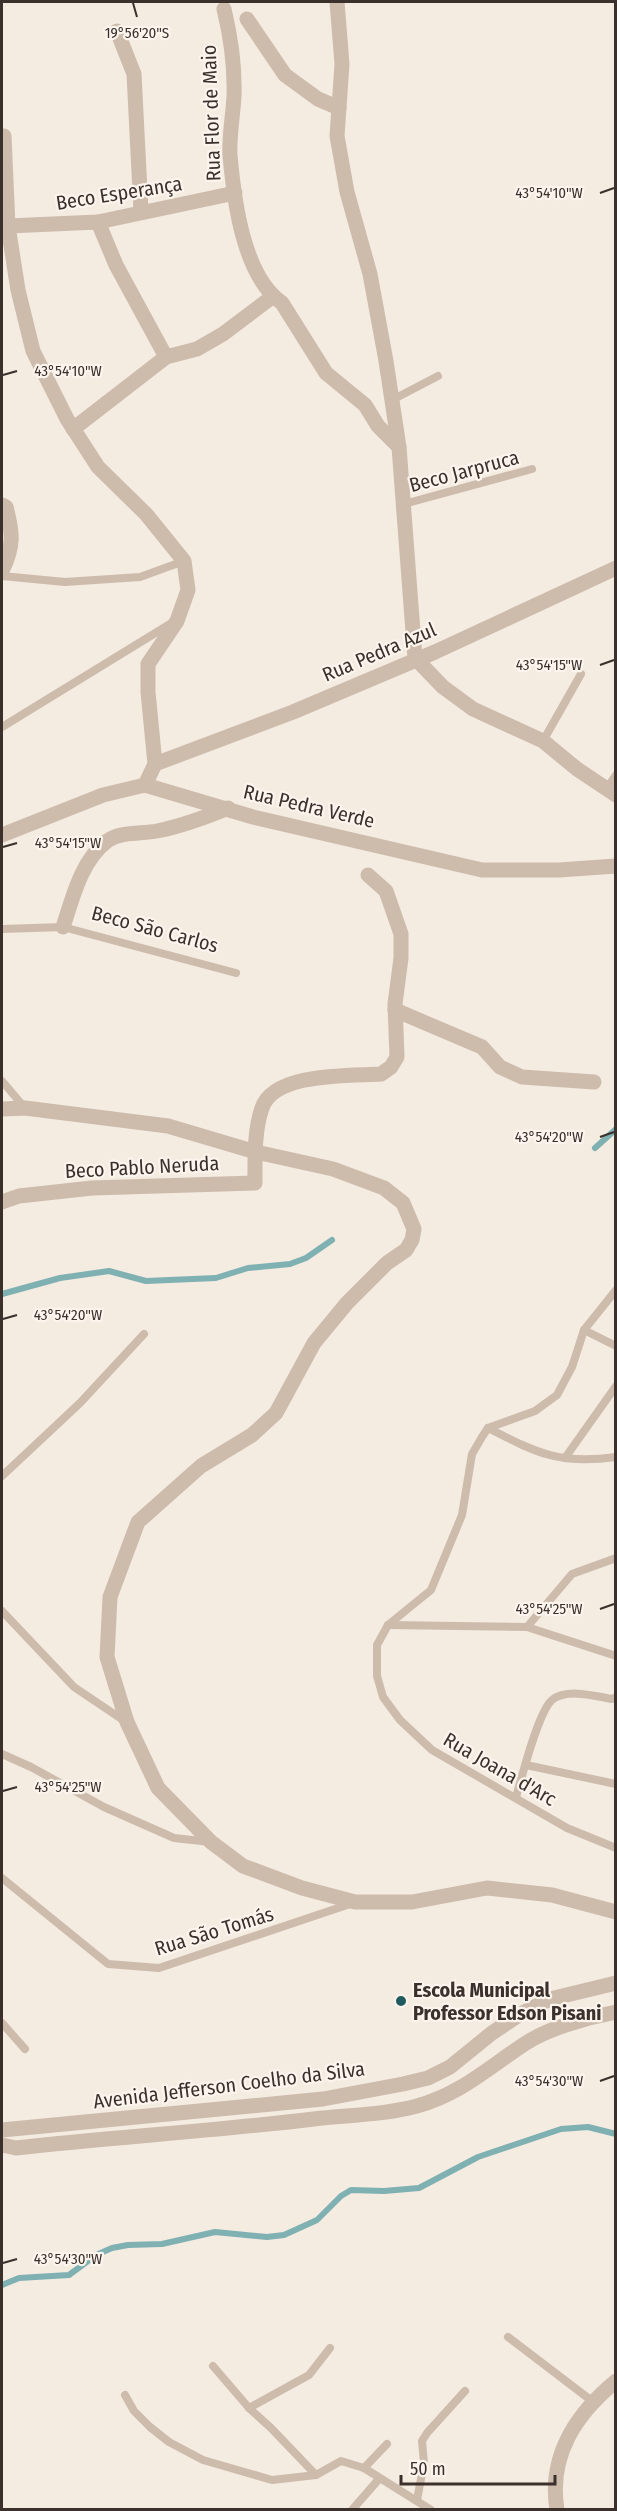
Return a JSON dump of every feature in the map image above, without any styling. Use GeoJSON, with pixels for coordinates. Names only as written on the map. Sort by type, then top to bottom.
{"type":"FeatureCollection","features":[{"type":"Feature","properties":{"kind":"street"},"geometry":{"type":"LineString","coordinates":[[337,2],[342,64],[337,136],[347,192],[370,274],[392,400],[399,447],[415,658],[443,687],[472,709],[543,741],[577,769],[613,786]]}},
{"type":"Feature","properties":{"kind":"street","name":"Rua Flor de Maio"},"geometry":{"type":"LineString","coordinates":[[224,9],[232,51],[234,96],[230,154],[244,241],[251,261],[272,297],[282,303],[326,373],[365,405],[378,426],[399,447]]}},
{"type":"Feature","properties":{"kind":"street"},"geometry":{"type":"LineString","coordinates":[[247,19],[285,75],[318,99],[339,108]]}},
{"type":"Feature","properties":{"kind":"street"},"geometry":{"type":"LineString","coordinates":[[117,31],[134,74],[141,211]]}},
{"type":"Feature","properties":{"kind":"street"},"geometry":{"type":"LineString","coordinates":[[4,136],[8,226],[18,290],[33,351],[73,429],[98,467],[146,514],[184,561],[188,590],[177,621],[148,664],[148,692],[155,764],[145,785]]}},
{"type":"Feature","properties":{"kind":"street","name":"Beco Esperança"},"geometry":{"type":"LineString","coordinates":[[8,226],[98,222],[141,211],[235,193]]}},
{"type":"Feature","properties":{"kind":"street"},"geometry":{"type":"LineString","coordinates":[[98,222],[116,266],[166,357]]}},
{"type":"Feature","properties":{"kind":"street"},"geometry":{"type":"LineString","coordinates":[[73,429],[166,357],[197,349],[223,334],[272,297]]}},
{"type":"Feature","properties":{"kind":"street"},"geometry":{"type":"LineString","coordinates":[[2,572],[9,558],[12,532],[4,506]]}},
{"type":"Feature","properties":{"kind":"street","name":"Rua Pedra Azul"},"geometry":{"type":"LineString","coordinates":[[155,764],[292,712],[415,658],[448,646],[615,568]]}},
{"type":"Feature","properties":{"kind":"street","name":"Rua Pedra Verde"},"geometry":{"type":"LineString","coordinates":[[2,835],[103,795],[145,785],[228,808],[253,818],[482,870],[560,870],[615,866]]}},
{"type":"Feature","properties":{"kind":"street","name":"Beco São Carlos"},"geometry":{"type":"LineString","coordinates":[[63,927],[86,866],[108,841],[129,833],[155,831],[191,823],[228,808]]}},
{"type":"Feature","properties":{"kind":"street"},"geometry":{"type":"LineString","coordinates":[[256,1152],[262,1108],[270,1095],[295,1081],[381,1074],[391,1067],[397,1057],[395,1010],[401,958],[401,934],[386,891],[368,875]]}},
{"type":"Feature","properties":{"kind":"street"},"geometry":{"type":"LineString","coordinates":[[395,1010],[482,1047],[500,1068],[522,1077],[594,1082]]}},
{"type":"Feature","properties":{"kind":"street"},"geometry":{"type":"LineString","coordinates":[[2,1109],[25,1108],[168,1126],[256,1152],[333,1169],[384,1188],[403,1203],[414,1228],[412,1240],[406,1250],[387,1263],[347,1303],[314,1343],[276,1413],[252,1435],[201,1466],[138,1522],[110,1597],[107,1657],[127,1722],[158,1788],[211,1842],[243,1866],[302,1888],[356,1902],[412,1902],[487,1888],[552,1895],[615,1912]]}},
{"type":"Feature","properties":{"kind":"street","name":"Beco Pablo Neruda"},"geometry":{"type":"LineString","coordinates":[[2,1202],[19,1196],[92,1188],[255,1182],[256,1152]]}},
{"type":"Feature","properties":{"kind":"street","name":"Avenida Jefferson Coelho da Silva"},"geometry":{"type":"LineString","coordinates":[[8,2130],[323,2099],[404,2084],[428,2078],[450,2067],[492,2033],[519,2015],[550,1999],[615,1983]]}},
{"type":"Feature","properties":{"kind":"street","name":"Avenida Jefferson Coelho da Silva"},"geometry":{"type":"LineString","coordinates":[[9,2146],[248,2127],[416,2106],[449,2094],[481,2077],[528,2042],[586,2017],[615,2012]]}},
{"type":"Feature","properties":{"kind":"street"},"geometry":{"type":"LineString","coordinates":[[557,2510],[554,2491],[558,2468],[570,2430],[592,2401],[615,2381]]}},
{"type":"Feature","properties":{"kind":"lane"},"geometry":{"type":"LineString","coordinates":[[392,400],[438,376]]}},
{"type":"Feature","properties":{"kind":"lane","name":"Beco Jarpruca"},"geometry":{"type":"LineString","coordinates":[[404,504],[532,469]]}},
{"type":"Feature","properties":{"kind":"lane"},"geometry":{"type":"LineString","coordinates":[[2,576],[65,582],[140,577],[184,561]]}},
{"type":"Feature","properties":{"kind":"lane"},"geometry":{"type":"LineString","coordinates":[[2,727],[177,621]]}},
{"type":"Feature","properties":{"kind":"lane"},"geometry":{"type":"LineString","coordinates":[[543,741],[581,674]]}},
{"type":"Feature","properties":{"kind":"lane","name":"Beco São Carlos"},"geometry":{"type":"LineString","coordinates":[[2,930],[63,927],[236,973]]}},
{"type":"Feature","properties":{"kind":"lane"},"geometry":{"type":"LineString","coordinates":[[2,1081],[25,1108],[2,1116]]}},
{"type":"Feature","properties":{"kind":"lane"},"geometry":{"type":"LineString","coordinates":[[489,1428],[535,1412],[557,1395],[572,1367],[584,1330],[615,1290]]}},
{"type":"Feature","properties":{"kind":"lane"},"geometry":{"type":"LineString","coordinates":[[584,1330],[615,1346]]}},
{"type":"Feature","properties":{"kind":"lane"},"geometry":{"type":"LineString","coordinates":[[2,1476],[80,1403],[144,1334]]}},
{"type":"Feature","properties":{"kind":"lane"},"geometry":{"type":"LineString","coordinates":[[565,1458],[615,1386]]}},
{"type":"Feature","properties":{"kind":"lane"},"geometry":{"type":"LineString","coordinates":[[489,1428],[532,1450],[557,1459],[615,1457]]}},
{"type":"Feature","properties":{"kind":"lane","name":"Rua Joana d'Arc"},"geometry":{"type":"LineString","coordinates":[[489,1428],[472,1454],[462,1515],[431,1590],[388,1625],[377,1645],[377,1676],[383,1697],[400,1720],[432,1750],[567,1828],[615,1848]]}},
{"type":"Feature","properties":{"kind":"lane"},"geometry":{"type":"LineString","coordinates":[[527,1627],[572,1574],[615,1558]]}},
{"type":"Feature","properties":{"kind":"lane"},"geometry":{"type":"LineString","coordinates":[[2,1611],[74,1687],[127,1722]]}},
{"type":"Feature","properties":{"kind":"lane"},"geometry":{"type":"LineString","coordinates":[[388,1625],[527,1627],[615,1656]]}},
{"type":"Feature","properties":{"kind":"lane"},"geometry":{"type":"LineString","coordinates":[[516,1797],[543,1713],[552,1699],[569,1694],[612,1699],[615,1697]]}},
{"type":"Feature","properties":{"kind":"lane"},"geometry":{"type":"LineString","coordinates":[[2,1754],[31,1767],[104,1808],[174,1838],[211,1842]]}},
{"type":"Feature","properties":{"kind":"lane"},"geometry":{"type":"LineString","coordinates":[[526,1765],[615,1784]]}},
{"type":"Feature","properties":{"kind":"lane","name":"Rua São Tomás"},"geometry":{"type":"LineString","coordinates":[[2,1878],[108,1964],[159,1968],[356,1902]]}},
{"type":"Feature","properties":{"kind":"lane"},"geometry":{"type":"LineString","coordinates":[[2,2023],[25,2049]]}},
{"type":"Feature","properties":{"kind":"lane"},"geometry":{"type":"LineString","coordinates":[[508,2337],[592,2401]]}},
{"type":"Feature","properties":{"kind":"lane"},"geometry":{"type":"LineString","coordinates":[[249,2408],[309,2375],[330,2348]]}},
{"type":"Feature","properties":{"kind":"lane"},"geometry":{"type":"LineString","coordinates":[[213,2366],[249,2408],[316,2475]]}},
{"type":"Feature","properties":{"kind":"lane"},"geometry":{"type":"LineString","coordinates":[[417,2500],[424,2463],[422,2441],[465,2391]]}},
{"type":"Feature","properties":{"kind":"lane"},"geometry":{"type":"LineString","coordinates":[[125,2396],[134,2411],[150,2427],[169,2442],[203,2460],[272,2480],[316,2475],[341,2461],[364,2468],[431,2510]]}},
{"type":"Feature","properties":{"kind":"lane"},"geometry":{"type":"LineString","coordinates":[[364,2468],[387,2444]]}},
{"type":"Feature","properties":{"kind":"lane"},"geometry":{"type":"LineString","coordinates":[[352,2510],[379,2479]]}},
{"type":"Feature","properties":{"kind":"waterway"},"geometry":{"type":"LineString","coordinates":[[595,1148],[616,1129]]}},
{"type":"Feature","properties":{"kind":"waterway"},"geometry":{"type":"LineString","coordinates":[[2,1294],[60,1278],[109,1271],[146,1281],[216,1278],[248,1268],[290,1264],[306,1258],[332,1240]]}},
{"type":"Feature","properties":{"kind":"waterway"},"geometry":{"type":"LineString","coordinates":[[2,2285],[19,2278],[69,2275],[96,2255],[112,2248],[128,2245],[162,2244],[215,2232],[267,2237],[284,2235],[317,2220],[341,2196],[351,2190],[384,2191],[419,2188],[478,2157],[561,2129],[588,2127],[616,2134]]}},
{"type":"Feature","properties":{"kind":"place","name":"Escola Municipal Professor Edson Pisani"},"geometry":{"type":"Point","coordinates":[401,2001]}}]}
